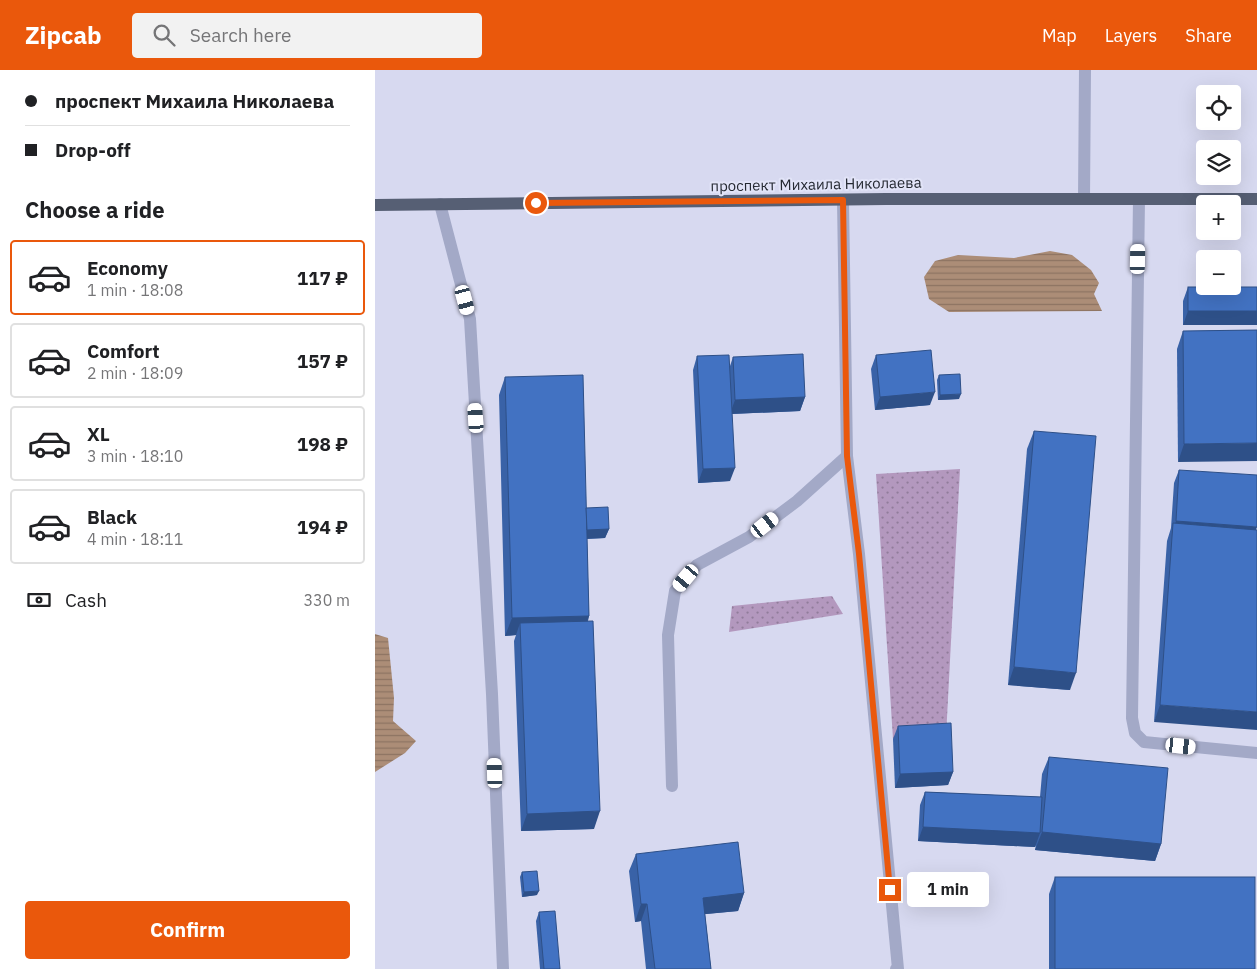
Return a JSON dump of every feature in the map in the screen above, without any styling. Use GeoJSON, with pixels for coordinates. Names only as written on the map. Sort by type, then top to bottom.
{"type":"FeatureCollection","features":[{"type":"Feature","properties":{"kind":"main road","name":"проспект Михаила Николаева"},"geometry":{"type":"LineString","coordinates":[[375,205],[843,200],[1257,199]]}},
{"type":"Feature","properties":{"kind":"street"},"geometry":{"type":"LineString","coordinates":[[1085,70],[1085,199]]}},
{"type":"Feature","properties":{"kind":"street"},"geometry":{"type":"LineString","coordinates":[[1139,199],[1133,718],[1135,733],[1143,742],[1257,753]]}},
{"type":"Feature","properties":{"kind":"street"},"geometry":{"type":"LineString","coordinates":[[843,200],[847,456],[859,554],[898,969],[896,969]]}},
{"type":"Feature","properties":{"kind":"street"},"geometry":{"type":"LineString","coordinates":[[440,204],[470,319],[491,684],[503,969]]}},
{"type":"Feature","properties":{"kind":"street"},"geometry":{"type":"LineString","coordinates":[[672,786],[668,634],[675,591],[697,565],[749,538],[797,501],[847,456]]}},
{"type":"Feature","properties":{"kind":"shaded area"},"geometry":{"type":"Polygon","coordinates":[[[1050,251],[1072,255],[1091,270],[1099,283],[1094,294],[1102,311],[949,312],[929,299],[924,277],[935,261],[958,255],[1014,258],[1050,251]]]}},
{"type":"Feature","properties":{"kind":"shaded area"},"geometry":{"type":"Polygon","coordinates":[[[960,469],[946,737],[893,739],[876,474],[960,469]]]}},
{"type":"Feature","properties":{"kind":"shaded area"},"geometry":{"type":"Polygon","coordinates":[[[832,596],[843,614],[729,632],[732,606],[832,596]]]}},
{"type":"Feature","properties":{"kind":"shaded area"},"geometry":{"type":"Polygon","coordinates":[[[375,634],[388,638],[394,698],[393,721],[416,741],[405,753],[375,772],[375,634]]]}},
{"type":"Feature","properties":{"kind":"building"},"geometry":{"type":"Polygon","coordinates":[[[1188,287],[1196,287],[1196,295],[1241,295],[1241,287],[1257,287],[1257,311],[1188,311],[1188,287]]]}},
{"type":"Feature","properties":{"kind":"building"},"geometry":{"type":"Polygon","coordinates":[[[1257,330],[1257,443],[1184,444],[1183,331],[1257,330]]]}},
{"type":"Feature","properties":{"kind":"building"},"geometry":{"type":"Polygon","coordinates":[[[931,350],[935,392],[880,397],[876,355],[931,350]]]}},
{"type":"Feature","properties":{"kind":"building"},"geometry":{"type":"Polygon","coordinates":[[[803,354],[805,397],[735,400],[733,357],[803,354]]]}},
{"type":"Feature","properties":{"kind":"building"},"geometry":{"type":"Polygon","coordinates":[[[729,355],[735,468],[703,469],[697,356],[729,355]]]}},
{"type":"Feature","properties":{"kind":"building"},"geometry":{"type":"Polygon","coordinates":[[[960,374],[961,394],[940,395],[939,375],[960,374]]]}},
{"type":"Feature","properties":{"kind":"building"},"geometry":{"type":"Polygon","coordinates":[[[583,375],[589,616],[512,618],[505,377],[583,375]]]}},
{"type":"Feature","properties":{"kind":"building"},"geometry":{"type":"Polygon","coordinates":[[[1034,431],[1096,436],[1076,673],[1014,667],[1034,431]]]}},
{"type":"Feature","properties":{"kind":"building"},"geometry":{"type":"Polygon","coordinates":[[[1179,470],[1257,475],[1257,527],[1176,521],[1179,470]]]}},
{"type":"Feature","properties":{"kind":"building"},"geometry":{"type":"Polygon","coordinates":[[[608,507],[609,529],[587,530],[586,508],[608,507]]]}},
{"type":"Feature","properties":{"kind":"building"},"geometry":{"type":"Polygon","coordinates":[[[1173,523],[1257,530],[1257,712],[1160,705],[1173,523]]]}},
{"type":"Feature","properties":{"kind":"building"},"geometry":{"type":"Polygon","coordinates":[[[593,621],[600,811],[527,814],[520,623],[593,621]]]}},
{"type":"Feature","properties":{"kind":"building"},"geometry":{"type":"Polygon","coordinates":[[[951,723],[953,772],[900,774],[898,726],[951,723]]]}},
{"type":"Feature","properties":{"kind":"building"},"geometry":{"type":"Polygon","coordinates":[[[1049,757],[1168,768],[1161,844],[1042,832],[1049,757]]]}},
{"type":"Feature","properties":{"kind":"building"},"geometry":{"type":"Polygon","coordinates":[[[925,792],[1042,797],[1040,833],[923,827],[925,792]]]}},
{"type":"Feature","properties":{"kind":"building"},"geometry":{"type":"Polygon","coordinates":[[[738,842],[744,893],[703,898],[711,969],[655,969],[647,904],[641,904],[636,854],[738,842]]]}},
{"type":"Feature","properties":{"kind":"building"},"geometry":{"type":"Polygon","coordinates":[[[537,871],[539,891],[524,892],[522,872],[537,871]]]}},
{"type":"Feature","properties":{"kind":"building"},"geometry":{"type":"Polygon","coordinates":[[[1055,877],[1255,877],[1255,969],[1055,969],[1055,877]]]}},
{"type":"Feature","properties":{"kind":"building"},"geometry":{"type":"Polygon","coordinates":[[[555,911],[560,969],[544,969],[539,912],[555,911]]]}},
{"type":"Feature","properties":{"kind":"route"},"geometry":{"type":"LineString","coordinates":[[536,203],[843,200],[847,456],[859,554],[890,890]]}}]}
